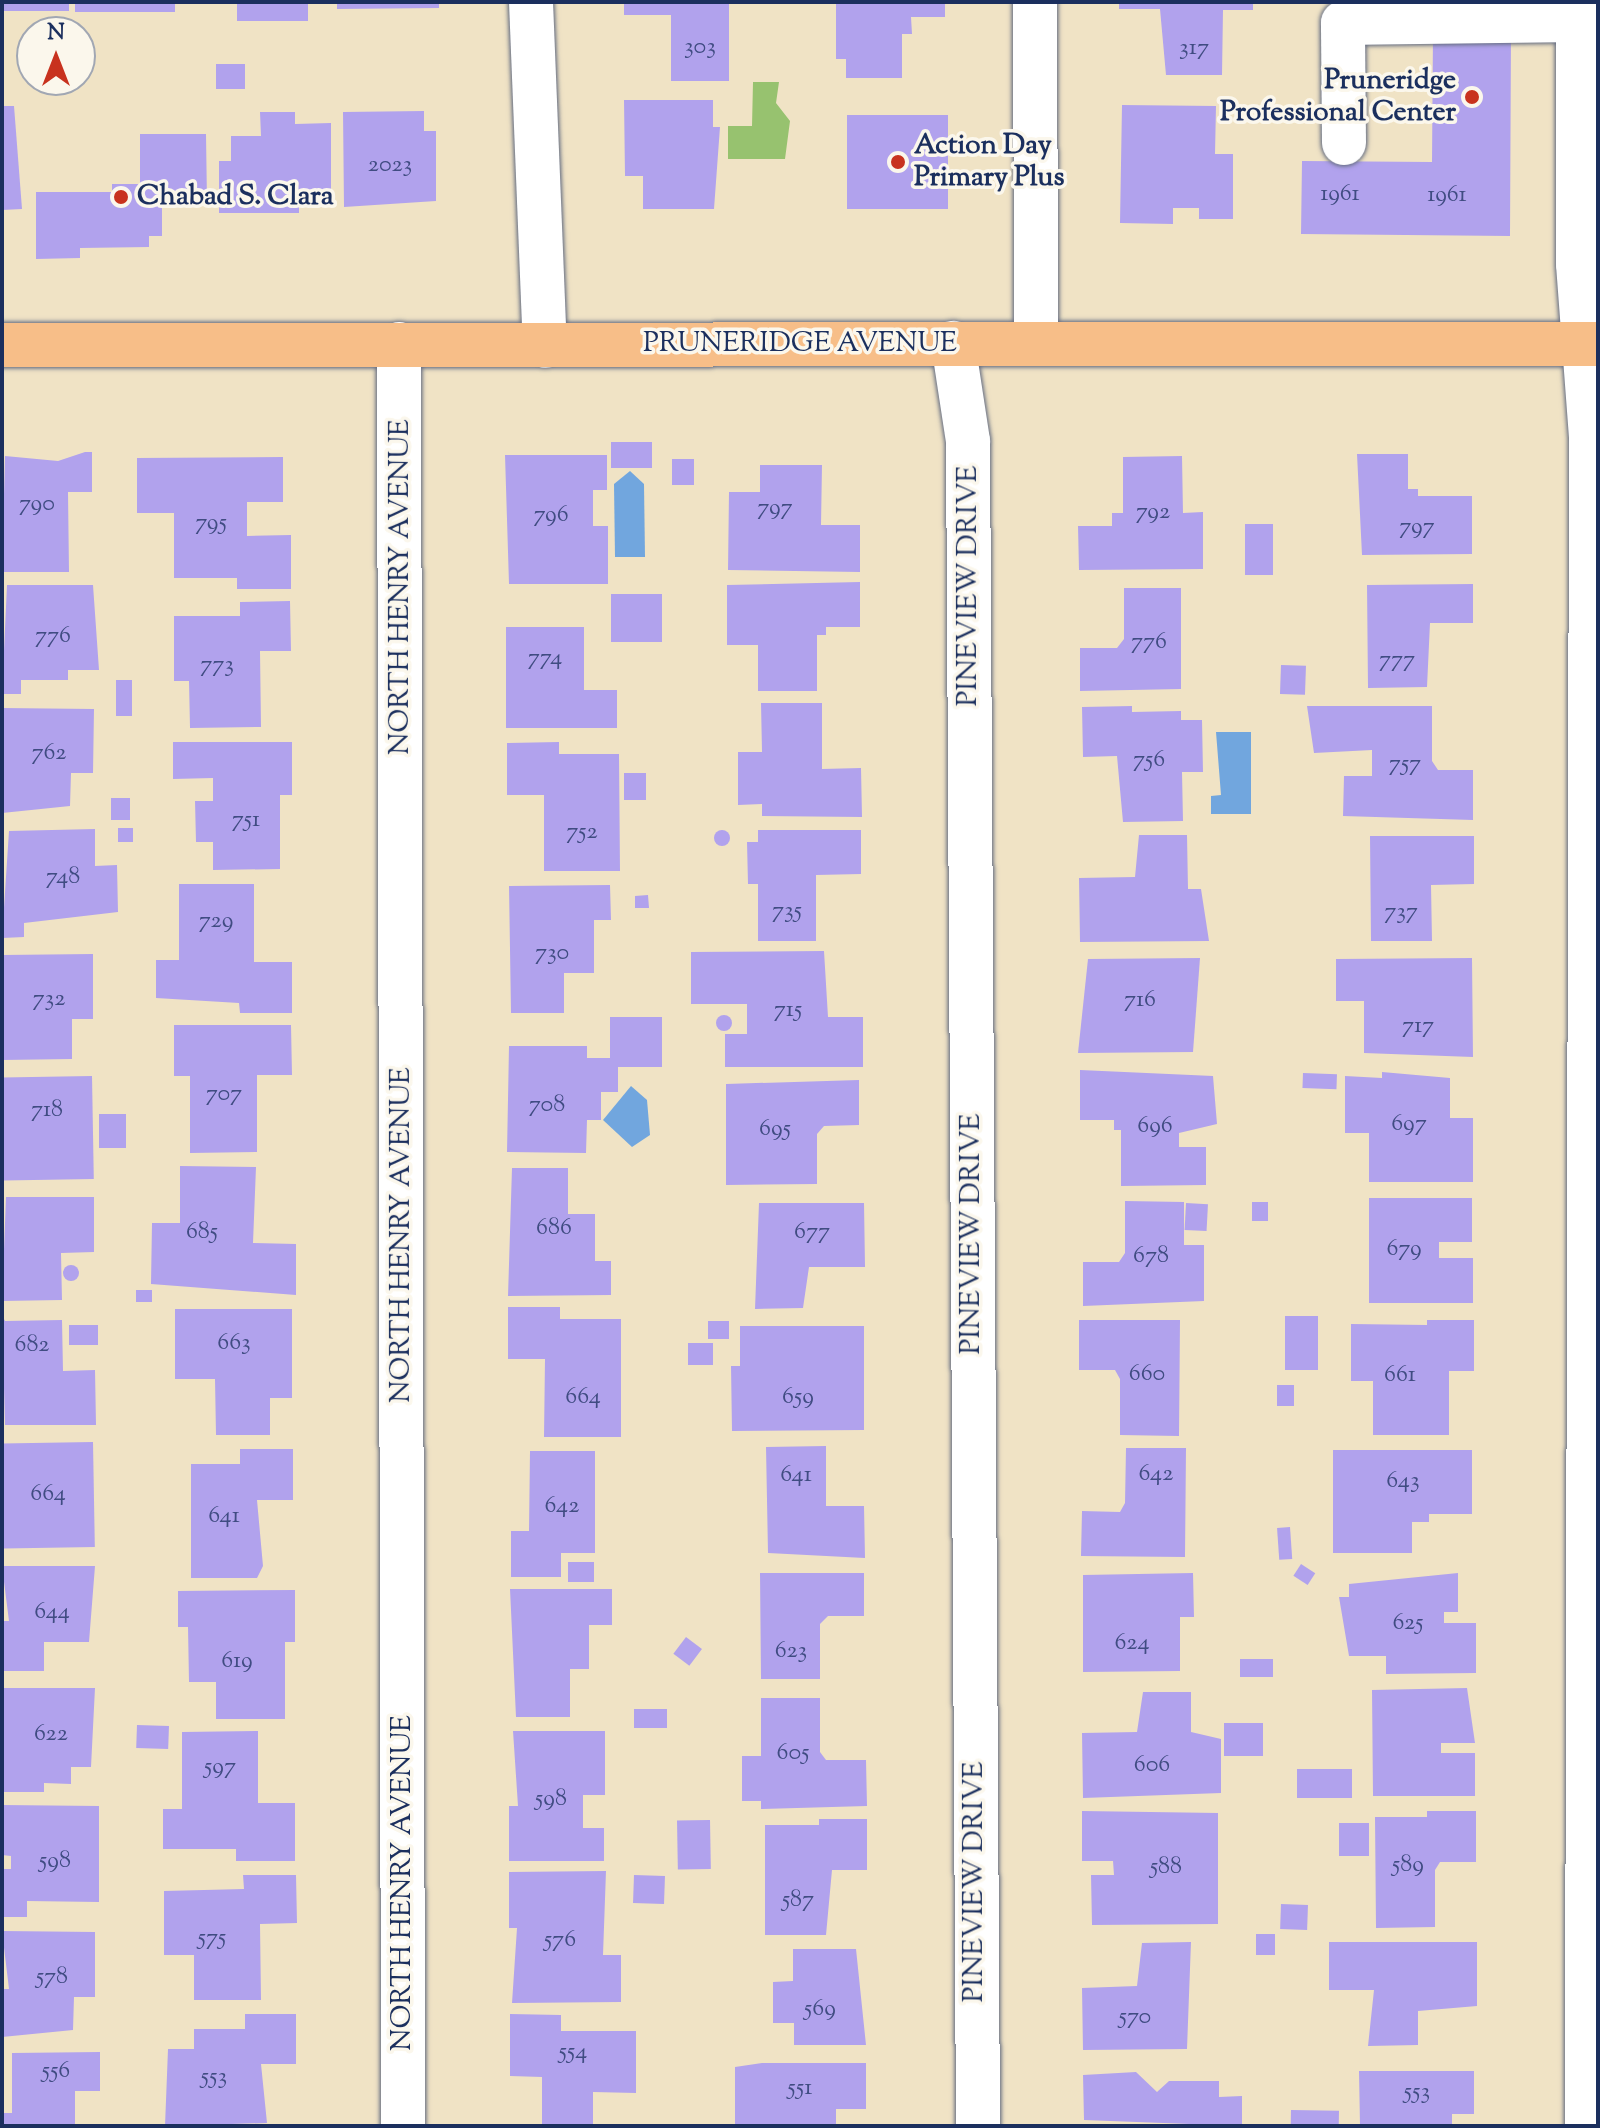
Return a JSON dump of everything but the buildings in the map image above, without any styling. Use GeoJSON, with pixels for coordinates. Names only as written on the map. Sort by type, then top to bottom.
{"type":"FeatureCollection","features":[{"type":"Feature","properties":{"kind":"main road","name":"PRUNERIDGE AVENUE"},"geometry":{"type":"LineString","coordinates":[[2,345],[1591,344]]}},
{"type":"Feature","properties":{"kind":"street"},"geometry":{"type":"LineString","coordinates":[[531,2],[545,346]]}},
{"type":"Feature","properties":{"kind":"street"},"geometry":{"type":"LineString","coordinates":[[1035,2],[1036,343]]}},
{"type":"Feature","properties":{"kind":"street"},"geometry":{"type":"LineString","coordinates":[[1344,143],[1343,23],[1578,11],[1591,344],[1587,2126]]}},
{"type":"Feature","properties":{"kind":"street","name":"PINEVIEW DRIVE"},"geometry":{"type":"LineString","coordinates":[[953,343],[968,441],[978,2126]]}},
{"type":"Feature","properties":{"kind":"street","name":"NORTH HENRY AVENUE"},"geometry":{"type":"LineString","coordinates":[[399,344],[403,2126]]}},
{"type":"Feature","properties":{"kind":"green space"},"geometry":{"type":"Polygon","coordinates":[[[753,82],[779,82],[776,103],[790,121],[785,159],[728,159],[728,126],[752,126],[753,82]]]}},
{"type":"Feature","properties":{"kind":"water"},"geometry":{"type":"Polygon","coordinates":[[[630,471],[644,484],[645,557],[615,557],[614,484],[630,471]]]}},
{"type":"Feature","properties":{"kind":"water"},"geometry":{"type":"Polygon","coordinates":[[[1216,732],[1251,732],[1251,814],[1211,814],[1211,796],[1221,795],[1216,732]]]}},
{"type":"Feature","properties":{"kind":"water"},"geometry":{"type":"Polygon","coordinates":[[[631,1086],[647,1100],[650,1135],[632,1147],[603,1120],[631,1086]]]}},
{"type":"Feature","properties":{"kind":"place","name":"Pruneridge Professional Center"},"geometry":{"type":"Point","coordinates":[1472,97]}},
{"type":"Feature","properties":{"kind":"place","name":"Action Day Primary Plus"},"geometry":{"type":"Point","coordinates":[898,162]}},
{"type":"Feature","properties":{"kind":"place","name":"Chabad S. Clara"},"geometry":{"type":"Point","coordinates":[121,197]}}]}
